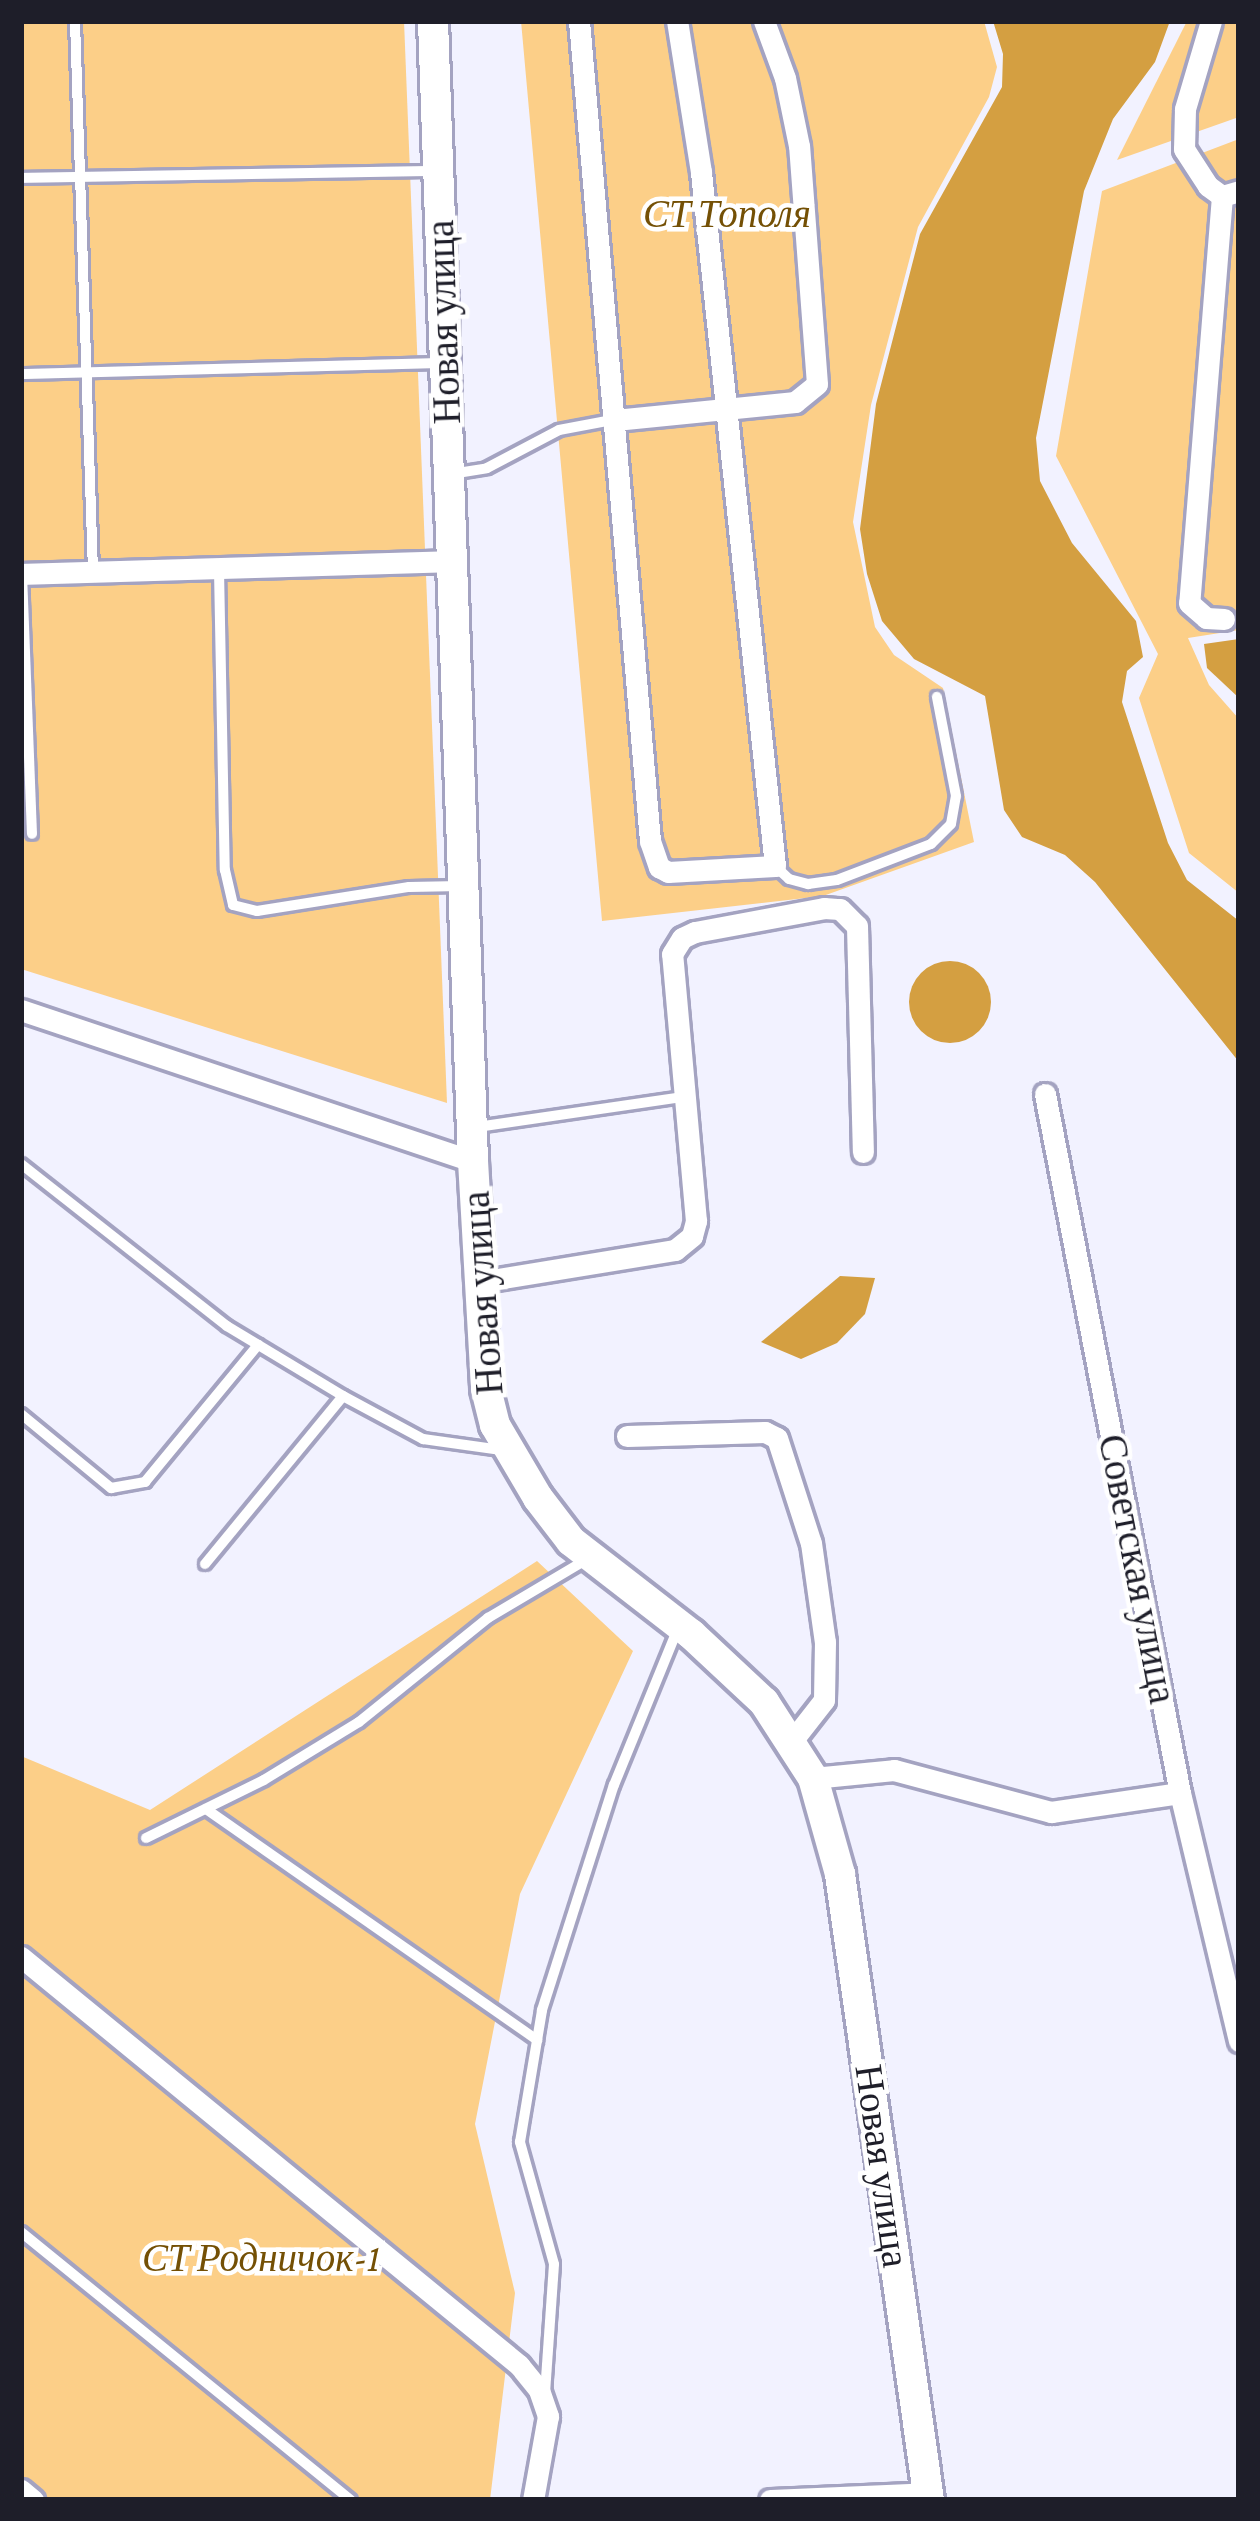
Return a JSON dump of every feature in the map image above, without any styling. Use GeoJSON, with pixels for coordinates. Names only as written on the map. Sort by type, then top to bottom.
{"type":"FeatureCollection","features":[{"type":"Feature","properties":{"kind":"street","name":"Новая улица"},"geometry":{"type":"LineString","coordinates":[[433,21],[473,1161],[486,1389],[495,1425],[538,1498],[592,1557],[680,1625],[764,1702],[813,1778],[840,1874],[929,2496]]}},
{"type":"Feature","properties":{"kind":"street"},"geometry":{"type":"LineString","coordinates":[[579,21],[654,858],[668,872],[775,866],[727,409],[677,21]]}},
{"type":"Feature","properties":{"kind":"street"},"geometry":{"type":"LineString","coordinates":[[615,420],[804,399],[817,384],[799,146],[785,78],[764,21]]}},
{"type":"Feature","properties":{"kind":"street"},"geometry":{"type":"LineString","coordinates":[[1211,21],[1195,65],[1183,128],[1187,159],[1230,193],[1189,603],[1205,618],[1224,619]]}},
{"type":"Feature","properties":{"kind":"street"},"geometry":{"type":"LineString","coordinates":[[22,574],[454,561]]}},
{"type":"Feature","properties":{"kind":"street"},"geometry":{"type":"LineString","coordinates":[[479,1282],[675,1250],[684,1244],[696,1221],[682,1097],[676,945],[695,932],[840,909],[856,926],[863,1152]]}},
{"type":"Feature","properties":{"kind":"street"},"geometry":{"type":"LineString","coordinates":[[21,1010],[473,1161]]}},
{"type":"Feature","properties":{"kind":"street","name":"Советская улица"},"geometry":{"type":"LineString","coordinates":[[1045,1094],[1180,1793],[1239,2042]]}},
{"type":"Feature","properties":{"kind":"street"},"geometry":{"type":"LineString","coordinates":[[627,1436],[765,1432],[777,1438],[811,1543],[825,1642],[824,1700],[793,1741]]}},
{"type":"Feature","properties":{"kind":"street"},"geometry":{"type":"LineString","coordinates":[[813,1778],[894,1770],[1051,1812],[1180,1793]]}},
{"type":"Feature","properties":{"kind":"street"},"geometry":{"type":"LineString","coordinates":[[21,1957],[519,2366],[545,2402],[548,2416],[533,2500]]}},
{"type":"Feature","properties":{"kind":"street"},"geometry":{"type":"LineString","coordinates":[[21,2490],[33,2500]]}},
{"type":"Feature","properties":{"kind":"street"},"geometry":{"type":"LineString","coordinates":[[770,2500],[929,2496]]}},
{"type":"Feature","properties":{"kind":"lane"},"geometry":{"type":"LineString","coordinates":[[75,21],[93,572]]}},
{"type":"Feature","properties":{"kind":"lane"},"geometry":{"type":"LineString","coordinates":[[21,178],[438,171]]}},
{"type":"Feature","properties":{"kind":"lane"},"geometry":{"type":"LineString","coordinates":[[21,374],[446,363]]}},
{"type":"Feature","properties":{"kind":"lane"},"geometry":{"type":"LineString","coordinates":[[451,474],[487,468],[559,430],[615,420]]}},
{"type":"Feature","properties":{"kind":"lane"},"geometry":{"type":"LineString","coordinates":[[219,568],[225,870],[233,905],[257,911],[409,886],[464,886]]}},
{"type":"Feature","properties":{"kind":"lane"},"geometry":{"type":"LineString","coordinates":[[22,574],[32,834]]}},
{"type":"Feature","properties":{"kind":"lane"},"geometry":{"type":"LineString","coordinates":[[775,866],[789,879],[808,884],[837,880],[931,844],[951,824],[956,796],[937,697]]}},
{"type":"Feature","properties":{"kind":"lane"},"geometry":{"type":"LineString","coordinates":[[472,1128],[682,1097]]}},
{"type":"Feature","properties":{"kind":"lane"},"geometry":{"type":"LineString","coordinates":[[21,1165],[258,1345],[343,1396],[423,1439],[510,1451]]}},
{"type":"Feature","properties":{"kind":"lane"},"geometry":{"type":"LineString","coordinates":[[21,1414],[111,1488],[145,1482],[258,1345]]}},
{"type":"Feature","properties":{"kind":"lane"},"geometry":{"type":"LineString","coordinates":[[205,1564],[343,1396]]}},
{"type":"Feature","properties":{"kind":"lane"},"geometry":{"type":"LineString","coordinates":[[146,1838],[359,1722],[488,1618],[592,1557]]}},
{"type":"Feature","properties":{"kind":"lane"},"geometry":{"type":"LineString","coordinates":[[545,2402],[554,2264],[520,2142],[537,2040],[614,1785],[680,1625]]}},
{"type":"Feature","properties":{"kind":"lane"},"geometry":{"type":"LineString","coordinates":[[206,1809],[537,2040]]}},
{"type":"Feature","properties":{"kind":"lane"},"geometry":{"type":"LineString","coordinates":[[21,2232],[351,2500]]}},
{"type":"Feature","properties":{"kind":"green space"},"geometry":{"type":"Polygon","coordinates":[[[21,21],[404,21],[447,1103],[21,969],[21,21]]]}},
{"type":"Feature","properties":{"kind":"green space","name":"СТ Тополя"},"geometry":{"type":"Polygon","coordinates":[[[521,21],[984,21],[997,67],[989,97],[918,227],[871,405],[853,522],[875,627],[894,655],[943,688],[974,842],[823,896],[602,921],[521,21]]]}},
{"type":"Feature","properties":{"kind":"green space"},"geometry":{"type":"Polygon","coordinates":[[[1187,21],[1239,21],[1239,117],[1117,160],[1187,21]]]}},
{"type":"Feature","properties":{"kind":"green space"},"geometry":{"type":"Polygon","coordinates":[[[1239,139],[1239,630],[1188,638],[1209,685],[1239,719],[1239,893],[1189,853],[1139,698],[1158,654],[1056,456],[1102,191],[1239,139]]]}},
{"type":"Feature","properties":{"kind":"green space","name":"СТ Родничок-1"},"geometry":{"type":"Polygon","coordinates":[[[537,1561],[633,1651],[520,1894],[475,2124],[515,2293],[490,2500],[21,2500],[21,1756],[150,1810],[537,1561]]]}},
{"type":"Feature","properties":{"kind":"shaded area"},"geometry":{"type":"Polygon","coordinates":[[[993,21],[1170,21],[1155,62],[1113,119],[1084,191],[1036,438],[1040,481],[1072,543],[1136,621],[1143,657],[1127,671],[1122,702],[1168,843],[1187,880],[1239,921],[1239,1062],[1095,882],[1065,855],[1022,837],[1004,810],[985,696],[914,659],[882,621],[867,574],[860,529],[876,404],[920,234],[1002,87],[1003,54],[993,21]]]}},
{"type":"Feature","properties":{"kind":"shaded area"},"geometry":{"type":"Polygon","coordinates":[[[1239,639],[1239,698],[1207,668],[1204,644],[1239,639]]]}},
{"type":"Feature","properties":{"kind":"shaded area"},"geometry":{"type":"Polygon","coordinates":[[[950,961],[979,973],[991,1002],[979,1031],[950,1043],[921,1031],[909,1002],[921,973],[950,961]]]}},
{"type":"Feature","properties":{"kind":"shaded area"},"geometry":{"type":"Polygon","coordinates":[[[840,1276],[875,1278],[865,1314],[837,1343],[801,1359],[761,1342],[840,1276]]]}}]}
